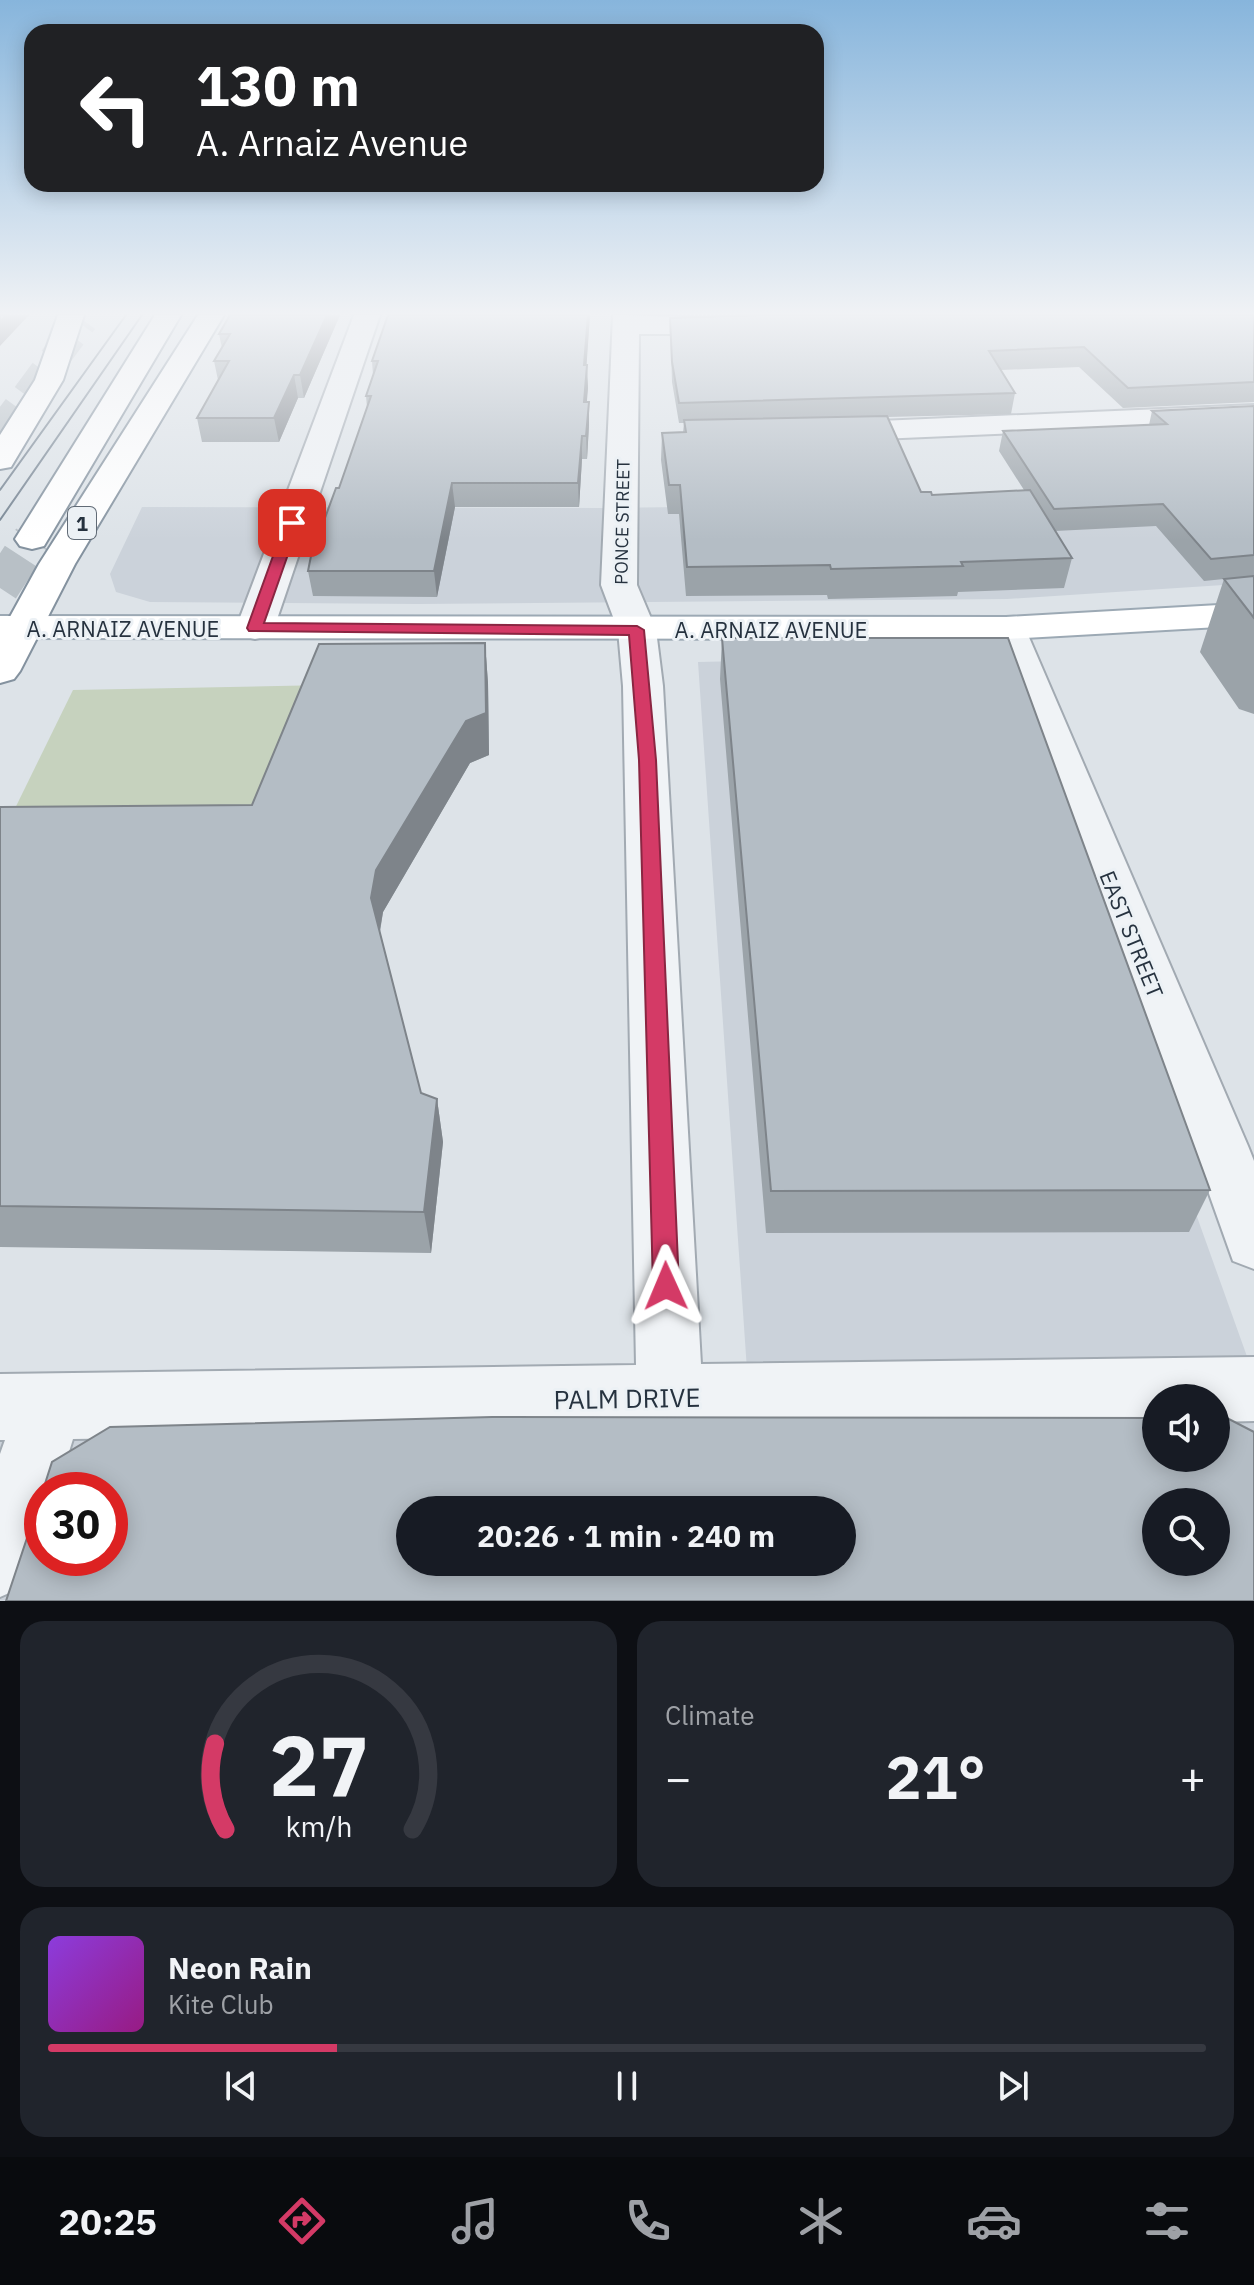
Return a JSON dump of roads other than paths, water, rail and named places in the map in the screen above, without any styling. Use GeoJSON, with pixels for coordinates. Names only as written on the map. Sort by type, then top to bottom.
{"type":"FeatureCollection","features":[{"type":"Feature","properties":{"kind":"main road"},"geometry":{"type":"LineString","coordinates":[[0,460],[43,390]]}},
{"type":"Feature","properties":{"kind":"main road"},"geometry":{"type":"LineString","coordinates":[[32,539],[123,390]]}},
{"type":"Feature","properties":{"kind":"main road"},"geometry":{"type":"LineString","coordinates":[[108,457],[147,390]]}},
{"type":"Feature","properties":{"kind":"main road","name":"1"},"geometry":{"type":"LineString","coordinates":[[0,671],[12,627],[57,564],[165,390]]}},
{"type":"Feature","properties":{"kind":"main road","name":"A. ARNAIZ AVENUE"},"geometry":{"type":"LineString","coordinates":[[12,627],[1006,628],[1254,614]]}},
{"type":"Feature","properties":{"kind":"street"},"geometry":{"type":"LineString","coordinates":[[255,628],[340,390]]}},
{"type":"Feature","properties":{"kind":"street","name":"PONCE STREET"},"geometry":{"type":"LineString","coordinates":[[634,390],[639,436],[619,585],[637,630],[647,760],[670,1397]]}},
{"type":"Feature","properties":{"kind":"street"},"geometry":{"type":"LineString","coordinates":[[804,433],[1254,414]]}},
{"type":"Feature","properties":{"kind":"street","name":"EAST STREET"},"geometry":{"type":"LineString","coordinates":[[1006,628],[1220,1146],[1254,1242]]}},
{"type":"Feature","properties":{"kind":"street","name":"PALM DRIVE"},"geometry":{"type":"LineString","coordinates":[[24,1407],[1254,1389]]}},
{"type":"Feature","properties":{"kind":"street"},"geometry":{"type":"LineString","coordinates":[[0,1561],[24,1407]]}},
{"type":"Feature","properties":{"kind":"tunnel"},"geometry":{"type":"LineString","coordinates":[[0,432],[31,390]]}},
{"type":"Feature","properties":{"kind":"tunnel"},"geometry":{"type":"LineString","coordinates":[[0,588],[32,539]]}},
{"type":"Feature","properties":{"kind":"tram line"},"geometry":{"type":"LineString","coordinates":[[0,490],[72,390]]}},
{"type":"Feature","properties":{"kind":"tram line"},"geometry":{"type":"LineString","coordinates":[[0,520],[90,390]]}}]}
